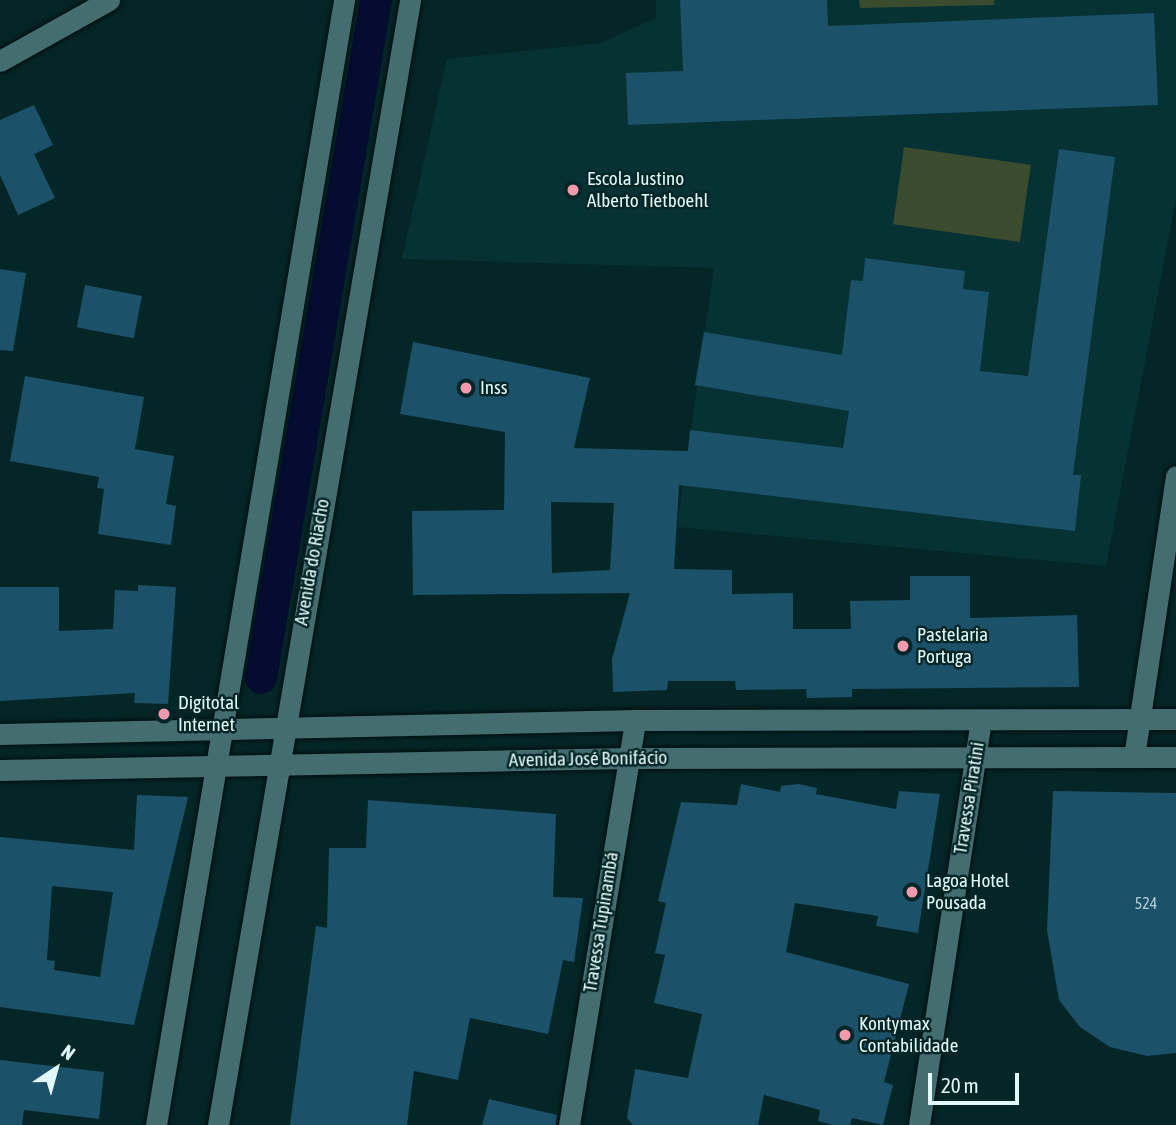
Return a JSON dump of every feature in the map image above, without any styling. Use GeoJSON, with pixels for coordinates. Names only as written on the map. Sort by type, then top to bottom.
{"type":"FeatureCollection","features":[{"type":"Feature","properties":{"kind":"street"},"geometry":{"type":"LineString","coordinates":[[0,61],[109,0]]}},
{"type":"Feature","properties":{"kind":"street"},"geometry":{"type":"LineString","coordinates":[[156,1125],[218,768],[344,0]]}},
{"type":"Feature","properties":{"kind":"street","name":"Avenida do Riacho"},"geometry":{"type":"LineString","coordinates":[[218,1125],[276,768],[410,0]]}},
{"type":"Feature","properties":{"kind":"street"},"geometry":{"type":"LineString","coordinates":[[1134,757],[1137,719],[1176,476]]}},
{"type":"Feature","properties":{"kind":"street","name":"Avenida José Bonifácio"},"geometry":{"type":"LineString","coordinates":[[0,734],[223,732],[635,720],[1176,719]]}},
{"type":"Feature","properties":{"kind":"street","name":"Travessa Tupinambá"},"geometry":{"type":"LineString","coordinates":[[569,1125],[635,720]]}},
{"type":"Feature","properties":{"kind":"street","name":"Travessa Piratini"},"geometry":{"type":"LineString","coordinates":[[919,1125],[981,720]]}},
{"type":"Feature","properties":{"kind":"street"},"geometry":{"type":"LineString","coordinates":[[494,761],[496,724]]}},
{"type":"Feature","properties":{"kind":"street","name":"Avenida José Bonifácio"},"geometry":{"type":"LineString","coordinates":[[0,770],[276,768],[628,758],[976,755],[1176,757]]}},
{"type":"Feature","properties":{"kind":"shaded area"},"geometry":{"type":"Polygon","coordinates":[[[656,0],[1176,0],[1176,199],[1106,566],[677,527],[714,268],[402,259],[447,59],[601,43],[656,18],[656,0]]]}},
{"type":"Feature","properties":{"kind":"green space"},"geometry":{"type":"Polygon","coordinates":[[[859,0],[994,0],[994,5],[860,8],[859,0]]]}},
{"type":"Feature","properties":{"kind":"green space"},"geometry":{"type":"Polygon","coordinates":[[[904,147],[1031,165],[1020,242],[893,224],[904,147]]]}},
{"type":"Feature","properties":{"kind":"building"},"geometry":{"type":"Polygon","coordinates":[[[680,0],[827,0],[828,26],[1154,13],[1158,105],[628,125],[626,73],[683,71],[680,0]]]}},
{"type":"Feature","properties":{"kind":"building"},"geometry":{"type":"Polygon","coordinates":[[[34,105],[53,145],[34,154],[55,198],[18,215],[0,175],[0,120],[34,105]]]}},
{"type":"Feature","properties":{"kind":"building"},"geometry":{"type":"Polygon","coordinates":[[[1059,149],[1115,157],[1073,475],[1081,475],[1075,531],[679,485],[674,569],[732,570],[732,594],[793,593],[793,629],[851,629],[850,601],[910,600],[910,576],[970,576],[970,618],[1077,615],[1079,687],[852,689],[852,697],[807,698],[806,689],[736,690],[735,681],[668,681],[667,690],[613,692],[612,659],[630,593],[413,595],[412,511],[504,510],[505,432],[400,414],[413,342],[590,378],[574,448],[688,451],[690,430],[843,448],[849,411],[695,385],[704,332],[842,355],[851,280],[863,281],[865,258],[965,271],[963,289],[989,292],[980,371],[1028,376],[1059,149]],[[551,502],[552,573],[610,570],[614,503],[551,502]]]}},
{"type":"Feature","properties":{"kind":"building"},"geometry":{"type":"Polygon","coordinates":[[[0,269],[26,273],[13,351],[0,350],[0,269]]]}},
{"type":"Feature","properties":{"kind":"building"},"geometry":{"type":"Polygon","coordinates":[[[85,285],[142,296],[134,338],[77,327],[85,285]]]}},
{"type":"Feature","properties":{"kind":"building"},"geometry":{"type":"Polygon","coordinates":[[[25,376],[144,397],[135,449],[174,456],[166,504],[176,506],[171,545],[98,534],[104,489],[97,488],[99,477],[10,461],[25,376]]]}},
{"type":"Feature","properties":{"kind":"building"},"geometry":{"type":"Polygon","coordinates":[[[138,585],[176,587],[168,704],[134,703],[135,693],[0,701],[0,587],[59,587],[59,631],[113,629],[115,590],[138,591],[138,585]]]}},
{"type":"Feature","properties":{"kind":"building"},"geometry":{"type":"Polygon","coordinates":[[[741,784],[780,792],[781,786],[799,784],[817,788],[816,794],[896,809],[899,791],[940,794],[918,933],[876,926],[878,916],[795,903],[786,952],[909,984],[884,1082],[893,1085],[883,1125],[852,1118],[850,1125],[833,1125],[818,1121],[820,1110],[764,1095],[758,1125],[633,1125],[627,1118],[635,1069],[688,1078],[702,1014],[654,1003],[665,955],[655,953],[666,903],[658,901],[681,802],[737,805],[741,784]]]}},
{"type":"Feature","properties":{"kind":"building"},"geometry":{"type":"Polygon","coordinates":[[[1053,791],[1176,793],[1176,1053],[1147,1056],[1110,1047],[1080,1027],[1059,1000],[1047,930],[1053,791]]]}},
{"type":"Feature","properties":{"kind":"building"},"geometry":{"type":"Polygon","coordinates":[[[137,795],[188,797],[134,1025],[0,1007],[0,837],[134,850],[137,795]],[[52,886],[47,960],[55,961],[54,970],[100,977],[113,892],[52,886]]]}},
{"type":"Feature","properties":{"kind":"building"},"geometry":{"type":"Polygon","coordinates":[[[368,800],[556,814],[553,897],[583,898],[574,962],[563,960],[548,1034],[470,1018],[458,1080],[414,1071],[407,1125],[290,1125],[316,926],[327,928],[329,848],[366,848],[368,800]]]}},
{"type":"Feature","properties":{"kind":"building"},"geometry":{"type":"Polygon","coordinates":[[[0,1060],[104,1072],[99,1119],[24,1110],[22,1125],[0,1125],[0,1060]]]}},
{"type":"Feature","properties":{"kind":"building"},"geometry":{"type":"Polygon","coordinates":[[[489,1099],[557,1115],[556,1125],[482,1125],[489,1099]]]}},
{"type":"Feature","properties":{"kind":"waterway"},"geometry":{"type":"LineString","coordinates":[[261,678],[376,0]]}},
{"type":"Feature","properties":{"kind":"place","name":"Escola Justino Alberto Tietboehl"},"geometry":{"type":"Point","coordinates":[573,190]}},
{"type":"Feature","properties":{"kind":"place","name":"Inss"},"geometry":{"type":"Point","coordinates":[466,388]}},
{"type":"Feature","properties":{"kind":"place","name":"Pastelaria Portuga"},"geometry":{"type":"Point","coordinates":[903,646]}},
{"type":"Feature","properties":{"kind":"place","name":"Digitotal Internet"},"geometry":{"type":"Point","coordinates":[164,714]}},
{"type":"Feature","properties":{"kind":"place","name":"Lagoa Hotel Pousada"},"geometry":{"type":"Point","coordinates":[912,892]}},
{"type":"Feature","properties":{"kind":"place","name":"Kontymax Contabilidade"},"geometry":{"type":"Point","coordinates":[845,1035]}}]}
